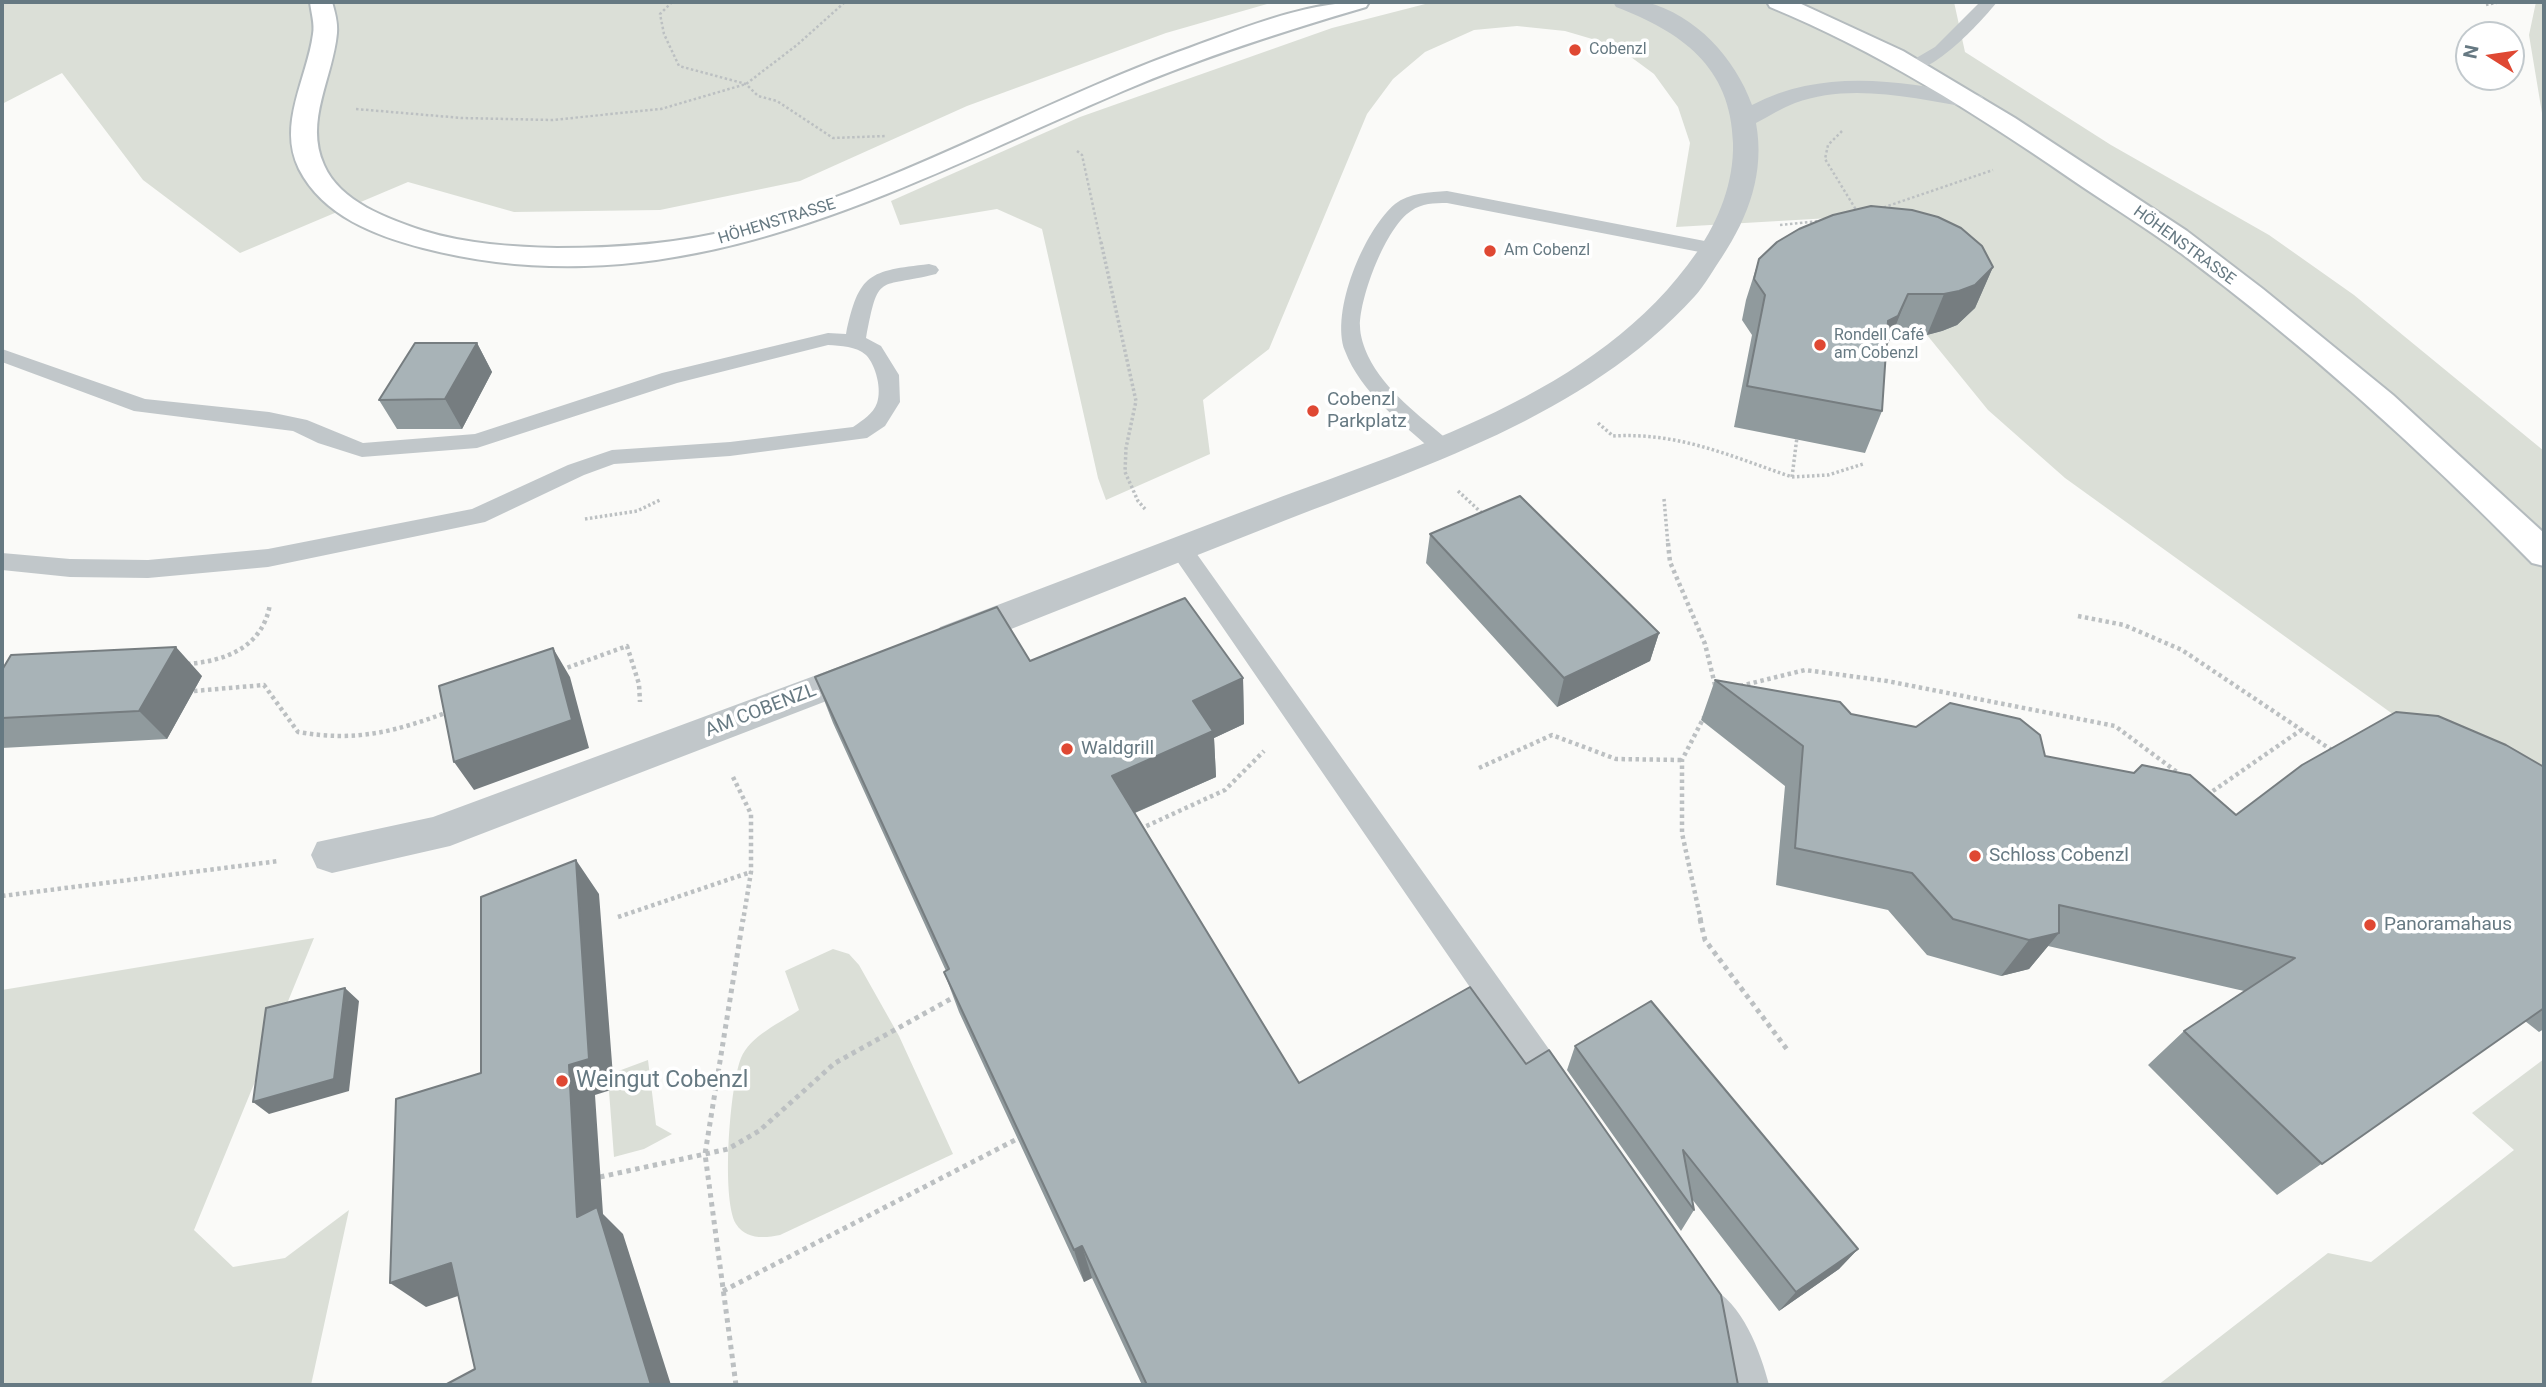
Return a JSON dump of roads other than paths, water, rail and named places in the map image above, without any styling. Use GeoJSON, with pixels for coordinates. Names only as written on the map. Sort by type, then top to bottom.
{"type":"FeatureCollection","features":[{"type":"Feature","properties":{"kind":"street","name":"HÖHENSTRASSE"},"geometry":{"type":"LineString","coordinates":[[321,2],[326,30],[307,110],[305,150],[312,169],[327,188],[353,211],[386,227],[424,240],[512,255],[611,255],[715,242],[778,225],[841,203],[1118,84],[1359,2]]}},
{"type":"Feature","properties":{"kind":"street","name":"AM COBENZL"},"geometry":{"type":"LineString","coordinates":[[332,855],[435,834],[1181,549],[1441,446],[1536,404],[1623,348],[1657,320],[1692,283],[1715,249],[1731,218],[1744,180],[1746,144],[1744,119],[1725,67],[1713,53],[1684,28],[1624,2]]}},
{"type":"Feature","properties":{"kind":"street","name":"HÖHENSTRASSE"},"geometry":{"type":"LineString","coordinates":[[1778,2],[1824,21],[1973,101],[2207,259],[2361,386],[2507,516],[2544,554]]}},
{"type":"Feature","properties":{"kind":"street"},"geometry":{"type":"LineString","coordinates":[[1744,119],[1788,97],[1823,89],[1887,88],[1973,101]]}},
{"type":"Feature","properties":{"kind":"lane"},"geometry":{"type":"LineString","coordinates":[[1912,67],[1941,50],[1989,2]]}},
{"type":"Feature","properties":{"kind":"lane"},"geometry":{"type":"LineString","coordinates":[[1441,446],[1376,383],[1360,362],[1352,342],[1349,323],[1353,306],[1382,231],[1401,209],[1414,201],[1447,197],[1715,249]]}},
{"type":"Feature","properties":{"kind":"lane"},"geometry":{"type":"LineString","coordinates":[[855,341],[863,303],[872,283],[885,275],[929,270]]}},
{"type":"Feature","properties":{"kind":"lane"},"geometry":{"type":"LineString","coordinates":[[2,355],[142,406],[269,419],[299,425],[362,450],[477,441],[670,378],[828,339],[855,341],[874,351],[888,375],[889,402],[877,421],[859,433],[730,449],[612,457],[576,470],[528,495],[477,516],[268,558],[148,569],[70,568],[2,562]]}},
{"type":"Feature","properties":{"kind":"lane"},"geometry":{"type":"LineString","coordinates":[[1181,549],[1576,1115]]}},
{"type":"Feature","properties":{"kind":"lane"},"geometry":{"type":"LineString","coordinates":[[1694,1284],[1746,1368]]}},
{"type":"Feature","properties":{"kind":"place","name":"Cobenzl"},"geometry":{"type":"Point","coordinates":[1575,50]}},
{"type":"Feature","properties":{"kind":"place","name":"Am Cobenzl"},"geometry":{"type":"Point","coordinates":[1490,251]}},
{"type":"Feature","properties":{"kind":"place","name":"Rondell Café am Cobenzl"},"geometry":{"type":"Point","coordinates":[1820,345]}},
{"type":"Feature","properties":{"kind":"place","name":"Cobenzl Parkplatz"},"geometry":{"type":"Point","coordinates":[1313,411]}},
{"type":"Feature","properties":{"kind":"place","name":"Waldgrill"},"geometry":{"type":"Point","coordinates":[1067,749]}},
{"type":"Feature","properties":{"kind":"place","name":"Schloss Cobenzl"},"geometry":{"type":"Point","coordinates":[1975,856]}},
{"type":"Feature","properties":{"kind":"place","name":"Panoramahaus"},"geometry":{"type":"Point","coordinates":[2370,925]}},
{"type":"Feature","properties":{"kind":"place","name":"Weingut Cobenzl"},"geometry":{"type":"Point","coordinates":[562,1081]}}]}
